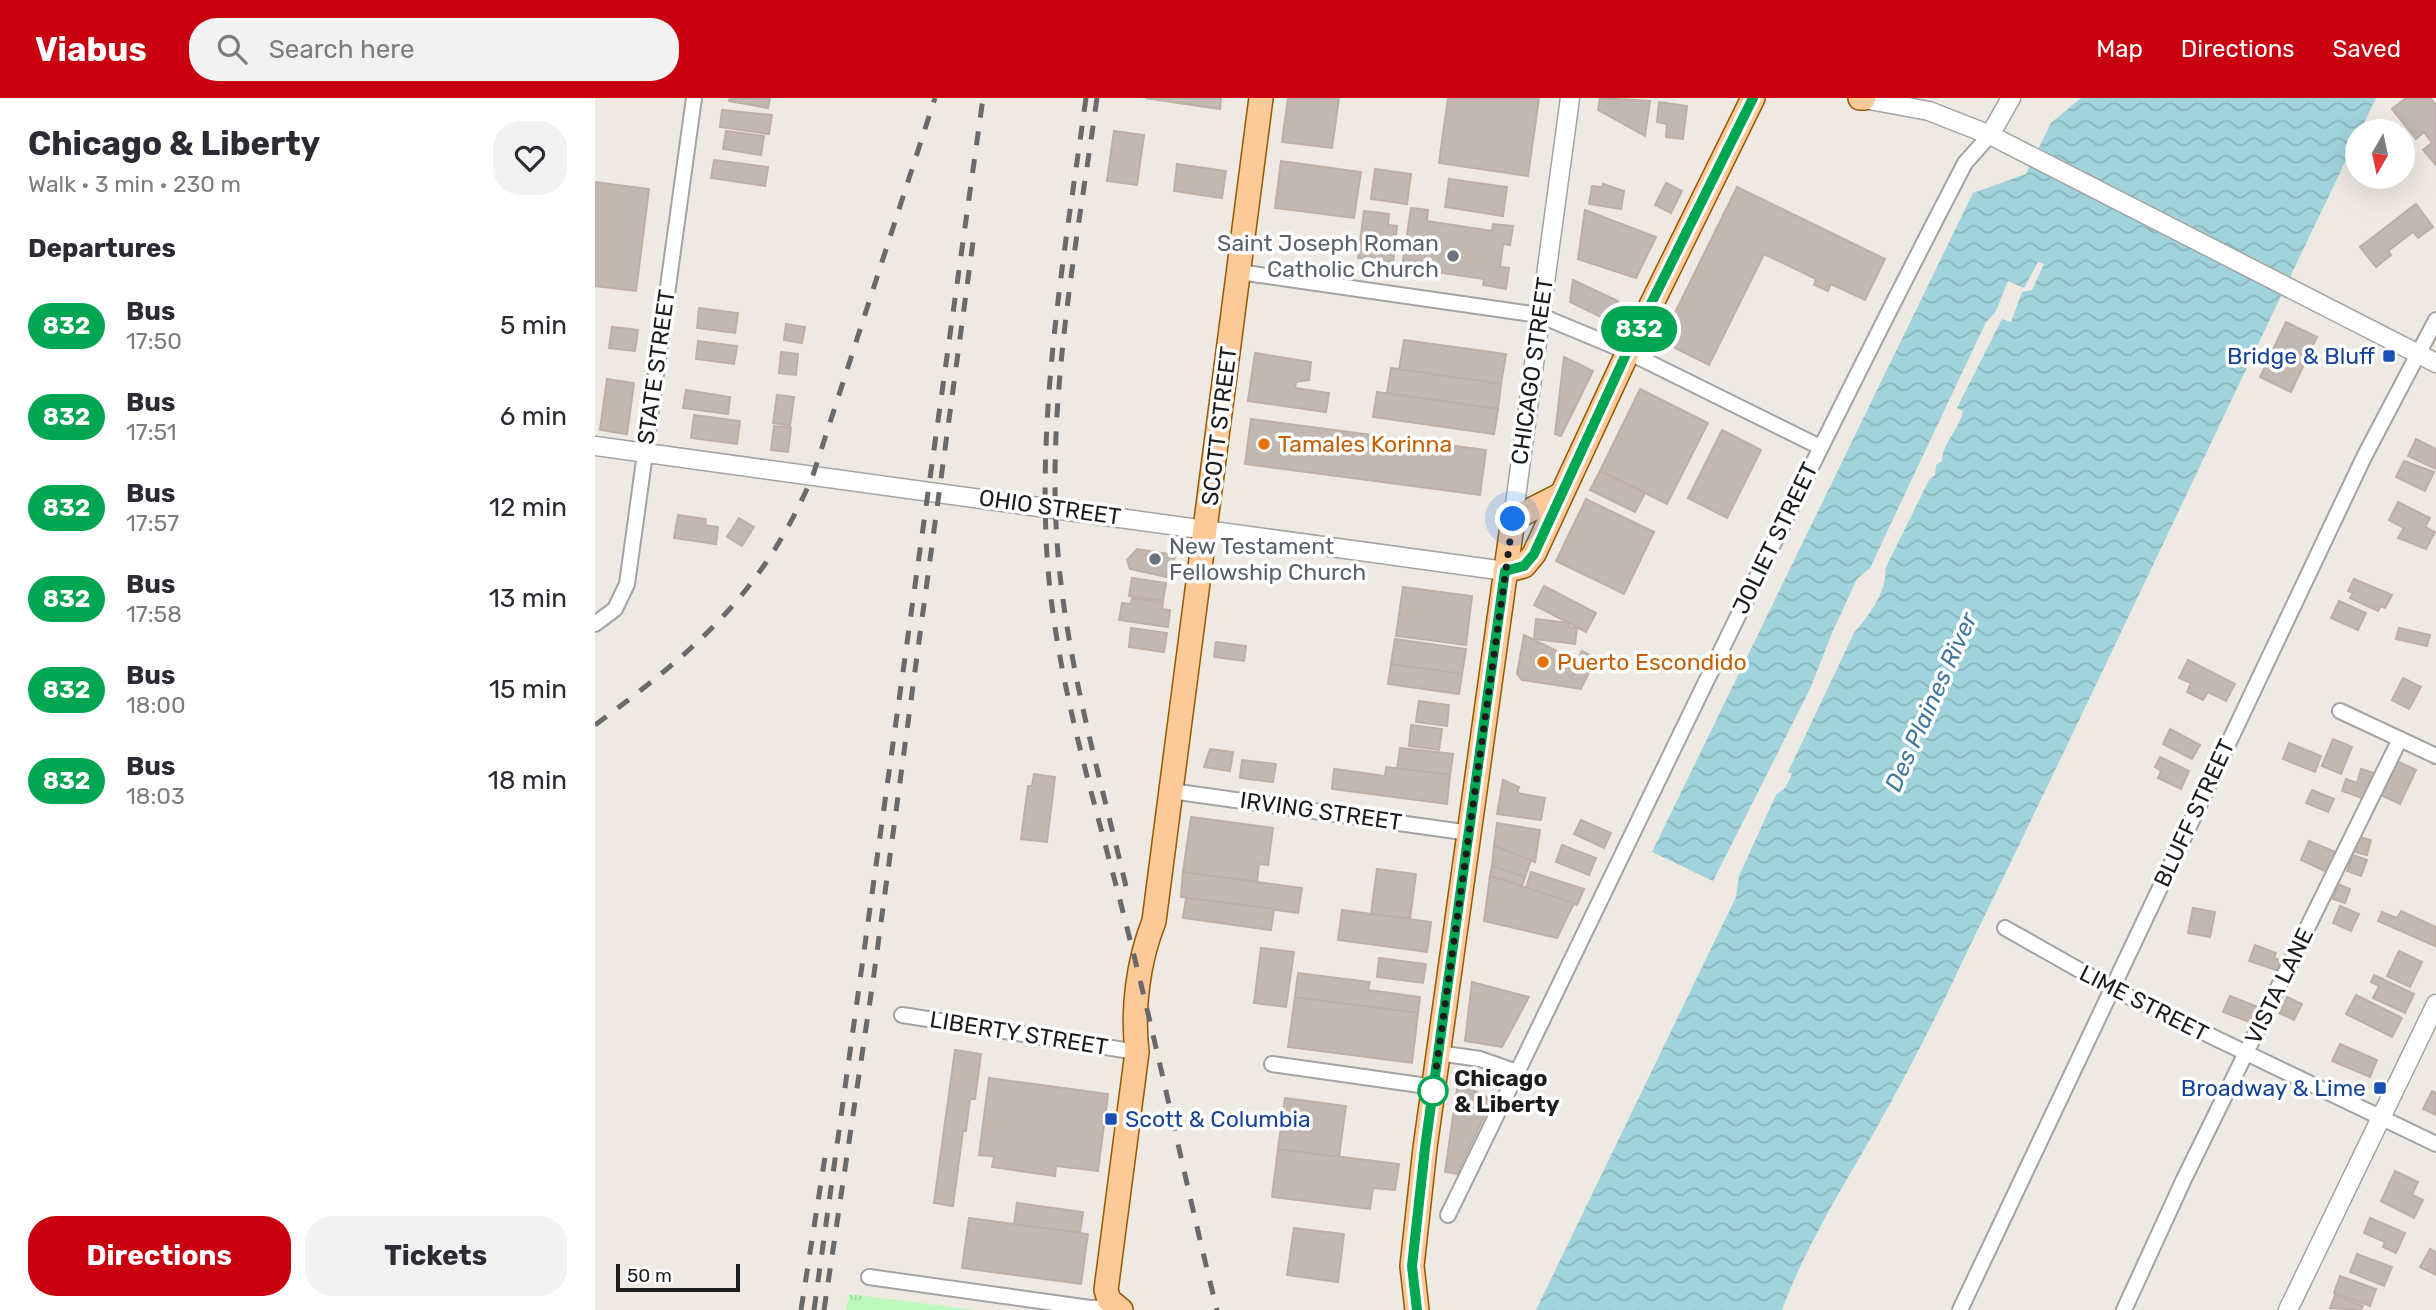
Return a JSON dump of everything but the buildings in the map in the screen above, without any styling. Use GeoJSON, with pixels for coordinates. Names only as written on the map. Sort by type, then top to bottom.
{"type":"FeatureCollection","features":[{"type":"Feature","properties":{"kind":"main road","name":"SCOTT STREET"},"geometry":{"type":"LineString","coordinates":[[1118,1308],[1106,1290],[1137,1052],[1136,1010],[1144,946],[1154,921],[1261,98]]}},
{"type":"Feature","properties":{"kind":"main road"},"geometry":{"type":"LineString","coordinates":[[1505,571],[1524,566],[1534,554],[1627,352],[1753,98]]}},
{"type":"Feature","properties":{"kind":"main road"},"geometry":{"type":"LineString","coordinates":[[1513,519],[1560,495]]}},
{"type":"Feature","properties":{"kind":"main road","name":"CHICAGO STREET"},"geometry":{"type":"LineString","coordinates":[[1416,1310],[1412,1266],[1438,1053],[1513,519]]}},
{"type":"Feature","properties":{"kind":"street","name":"STATE STREET"},"geometry":{"type":"LineString","coordinates":[[595,624],[615,609],[627,584],[643,452],[694,98]]}},
{"type":"Feature","properties":{"kind":"street","name":"CHICAGO STREET"},"geometry":{"type":"LineString","coordinates":[[1513,519],[1570,98]]}},
{"type":"Feature","properties":{"kind":"street"},"geometry":{"type":"LineString","coordinates":[[1862,98],[1929,111],[1990,135],[2436,363]]}},
{"type":"Feature","properties":{"kind":"street","name":"JOLIET STREET"},"geometry":{"type":"LineString","coordinates":[[1448,1215],[1633,826],[1820,447],[1965,163],[1990,135],[2011,98]]}},
{"type":"Feature","properties":{"kind":"street"},"geometry":{"type":"LineString","coordinates":[[1239,272],[1539,315],[1627,352],[1820,447]]}},
{"type":"Feature","properties":{"kind":"street","name":"BLUFF STREET"},"geometry":{"type":"LineString","coordinates":[[1960,1310],[2364,457],[2436,320]]}},
{"type":"Feature","properties":{"kind":"street","name":"OHIO STREET"},"geometry":{"type":"LineString","coordinates":[[595,446],[1505,571]]}},
{"type":"Feature","properties":{"kind":"street"},"geometry":{"type":"LineString","coordinates":[[2340,711],[2436,756]]}},
{"type":"Feature","properties":{"kind":"street","name":"VISTA LANE"},"geometry":{"type":"LineString","coordinates":[[2124,1310],[2245,1054],[2400,739]]}},
{"type":"Feature","properties":{"kind":"street","name":"IRVING STREET"},"geometry":{"type":"LineString","coordinates":[[1171,791],[1470,833]]}},
{"type":"Feature","properties":{"kind":"street","name":"LIME STREET"},"geometry":{"type":"LineString","coordinates":[[2005,928],[2111,988],[2436,1144]]}},
{"type":"Feature","properties":{"kind":"street"},"geometry":{"type":"LineString","coordinates":[[2288,1310],[2436,1004]]}},
{"type":"Feature","properties":{"kind":"street","name":"LIBERTY STREET"},"geometry":{"type":"LineString","coordinates":[[902,1015],[1137,1052]]}},
{"type":"Feature","properties":{"kind":"street"},"geometry":{"type":"LineString","coordinates":[[1438,1053],[1480,1059],[1517,1072]]}},
{"type":"Feature","properties":{"kind":"street"},"geometry":{"type":"LineString","coordinates":[[1272,1064],[1434,1087]]}},
{"type":"Feature","properties":{"kind":"street"},"geometry":{"type":"LineString","coordinates":[[869,1278],[1090,1308],[1118,1308]]}},
{"type":"Feature","properties":{"kind":"green space"},"geometry":{"type":"Polygon","coordinates":[[[849,1294],[975,1310],[846,1310],[849,1294]]]}},
{"type":"Feature","properties":{"kind":"water","name":"Des Plaines River"},"geometry":{"type":"Polygon","coordinates":[[[2081,98],[2376,98],[2366,119],[2345,119],[2345,163],[1945,999],[1900,1086],[1813,1240],[1782,1310],[1536,1310],[1736,897],[1739,876],[1776,795],[1785,788],[1792,774],[1788,772],[1854,633],[1871,612],[1880,595],[1885,569],[1929,480],[1935,475],[1936,465],[1942,461],[1945,448],[1961,418],[1963,411],[1957,408],[2002,319],[2011,322],[2022,292],[2032,290],[2044,264],[2038,262],[2024,288],[2008,281],[1995,313],[1986,322],[1870,568],[1857,579],[1810,689],[1713,881],[1652,852],[1973,193],[2026,174],[2051,123],[2081,98]]]}},
{"type":"Feature","properties":{"kind":"railway"},"geometry":{"type":"LineString","coordinates":[[595,725],[664,671],[723,616],[749,586],[794,516],[813,475],[935,98]]}},
{"type":"Feature","properties":{"kind":"railway"},"geometry":{"type":"LineString","coordinates":[[814,1310],[983,98]]}},
{"type":"Feature","properties":{"kind":"railway"},"geometry":{"type":"LineString","coordinates":[[1086,98],[1051,371],[1045,481],[1050,585],[1056,634],[1076,732],[1138,972],[1217,1310]]}},
{"type":"Feature","properties":{"kind":"railway"},"geometry":{"type":"LineString","coordinates":[[1097,98],[1060,374],[1056,430],[1057,541],[1061,586],[1076,675],[1128,895]]}},
{"type":"Feature","properties":{"kind":"railway"},"geometry":{"type":"LineString","coordinates":[[824,1310],[874,974],[973,242]]}},
{"type":"Feature","properties":{"kind":"railway"},"geometry":{"type":"LineString","coordinates":[[801,1310],[825,1157]]}},
{"type":"Feature","properties":{"kind":"bus line","name":"832"},"geometry":{"type":"LineString","coordinates":[[1417,1310],[1413,1292],[1414,1237],[1505,571],[1524,566],[1534,554],[1627,352],[1753,98]]}},
{"type":"Feature","properties":{"kind":"place","name":"Saint Joseph Roman Catholic Church"},"geometry":{"type":"Point","coordinates":[1453,256]}},
{"type":"Feature","properties":{"kind":"place","name":"Bridge & Bluff"},"geometry":{"type":"Point","coordinates":[2389,356]}},
{"type":"Feature","properties":{"kind":"place","name":"Tamales Korinna"},"geometry":{"type":"Point","coordinates":[1264,444]}},
{"type":"Feature","properties":{"kind":"place","name":"New Testament Fellowship Church"},"geometry":{"type":"Point","coordinates":[1155,559]}},
{"type":"Feature","properties":{"kind":"place","name":"Puerto Escondido"},"geometry":{"type":"Point","coordinates":[1543,662]}},
{"type":"Feature","properties":{"kind":"place","name":"Broadway & Lime"},"geometry":{"type":"Point","coordinates":[2380,1088]}},
{"type":"Feature","properties":{"kind":"place","name":"Chicago & Liberty"},"geometry":{"type":"Point","coordinates":[1433,1091]}},
{"type":"Feature","properties":{"kind":"place","name":"Scott & Columbia"},"geometry":{"type":"Point","coordinates":[1111,1119]}},
{"type":"Feature","properties":{"kind":"route"},"geometry":{"type":"LineString","coordinates":[[1433,1091],[1513,519]]}}]}
